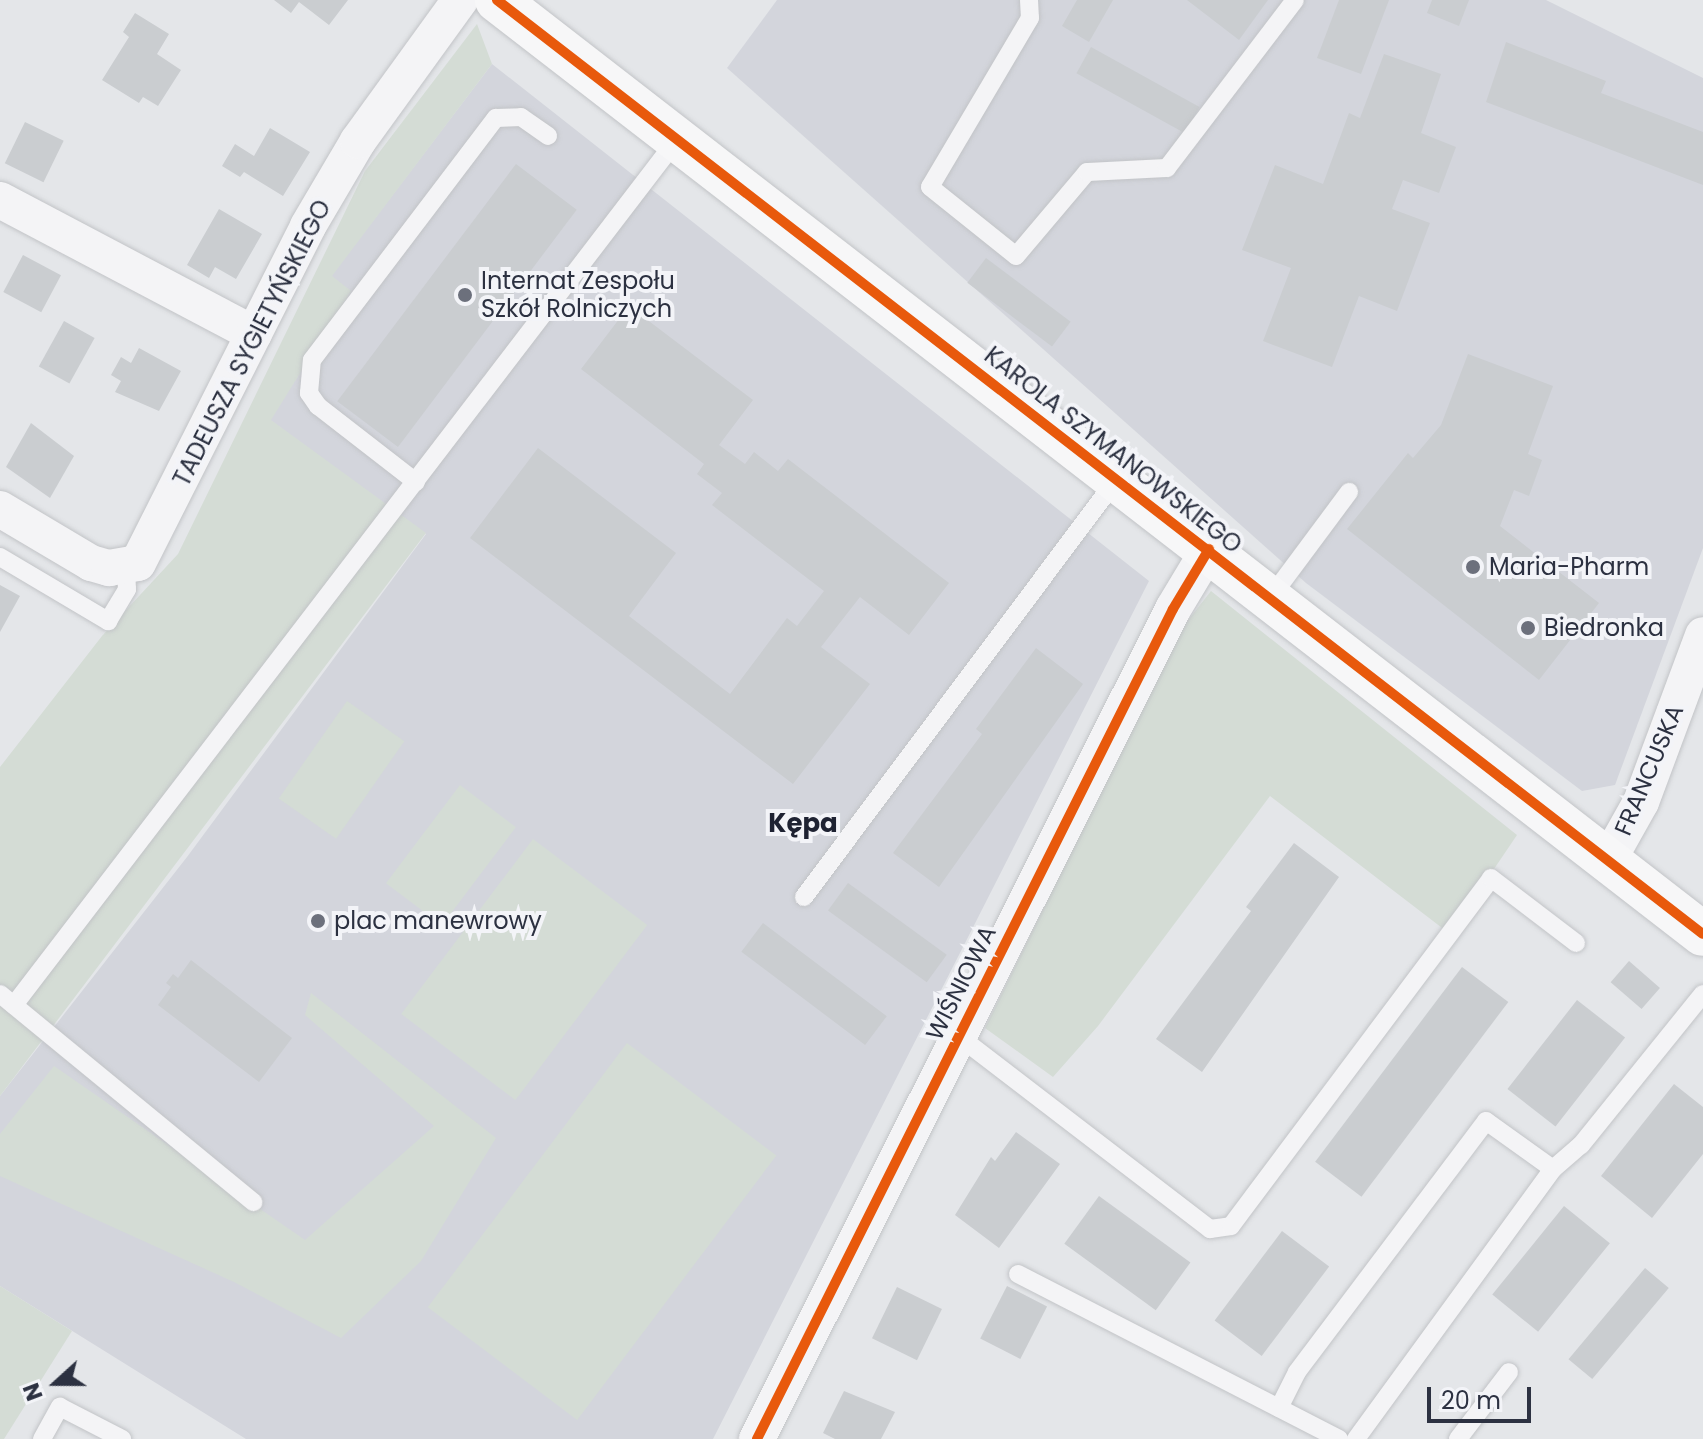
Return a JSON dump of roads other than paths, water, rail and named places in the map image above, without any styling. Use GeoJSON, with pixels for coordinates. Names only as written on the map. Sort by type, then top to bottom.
{"type":"FeatureCollection","features":[{"type":"Feature","properties":{"kind":"street","name":"TADEUSZA SYGIETYŃSKIEGO"},"geometry":{"type":"LineString","coordinates":[[126,567],[149,551],[254,334],[358,141],[460,0]]}},
{"type":"Feature","properties":{"kind":"street","name":"KAROLA SZYMANOWSKIEGO"},"geometry":{"type":"LineString","coordinates":[[497,0],[1703,934]]}},
{"type":"Feature","properties":{"kind":"street"},"geometry":{"type":"LineString","coordinates":[[0,200],[254,334]]}},
{"type":"Feature","properties":{"kind":"street"},"geometry":{"type":"LineString","coordinates":[[0,509],[91,563],[126,567]]}},
{"type":"Feature","properties":{"kind":"street","name":"WIŚNIOWA"},"geometry":{"type":"LineString","coordinates":[[757,1439],[1173,609],[1209,549]]}},
{"type":"Feature","properties":{"kind":"street","name":"FRANCUSKA"},"geometry":{"type":"LineString","coordinates":[[1609,859],[1641,802],[1703,635]]}},
{"type":"Feature","properties":{"kind":"lane"},"geometry":{"type":"LineString","coordinates":[[1029,0],[1030,18],[930,187],[1016,256],[1087,172],[1167,168],[1295,0]]}},
{"type":"Feature","properties":{"kind":"lane"},"geometry":{"type":"LineString","coordinates":[[416,482],[318,406],[309,393],[312,360],[496,118],[521,117],[548,136]]}},
{"type":"Feature","properties":{"kind":"lane"},"geometry":{"type":"LineString","coordinates":[[253,1202],[7,1000],[416,482],[678,138]]}},
{"type":"Feature","properties":{"kind":"lane"},"geometry":{"type":"LineString","coordinates":[[804,897],[1117,478]]}},
{"type":"Feature","properties":{"kind":"lane"},"geometry":{"type":"LineString","coordinates":[[1271,597],[1349,492]]}},
{"type":"Feature","properties":{"kind":"lane"},"geometry":{"type":"LineString","coordinates":[[0,557],[108,621],[127,589],[126,567]]}},
{"type":"Feature","properties":{"kind":"lane"},"geometry":{"type":"LineString","coordinates":[[957,1035],[1210,1229],[1231,1226],[1491,878],[1576,943]]}},
{"type":"Feature","properties":{"kind":"lane"},"geometry":{"type":"LineString","coordinates":[[1356,1439],[1553,1169],[1581,1145],[1703,994]]}},
{"type":"Feature","properties":{"kind":"lane"},"geometry":{"type":"LineString","coordinates":[[1279,1408],[1297,1372],[1486,1121],[1553,1169]]}},
{"type":"Feature","properties":{"kind":"lane"},"geometry":{"type":"LineString","coordinates":[[1018,1274],[1339,1439]]}},
{"type":"Feature","properties":{"kind":"lane"},"geometry":{"type":"LineString","coordinates":[[1458,1439],[1509,1372]]}},
{"type":"Feature","properties":{"kind":"lane"},"geometry":{"type":"LineString","coordinates":[[42,1439],[60,1407],[122,1439]]}},
{"type":"Feature","properties":{"kind":"place","name":"Internat Zespołu Szkół Rolniczych"},"geometry":{"type":"Point","coordinates":[465,295]}},
{"type":"Feature","properties":{"kind":"place","name":"Maria-Pharm"},"geometry":{"type":"Point","coordinates":[1473,567]}},
{"type":"Feature","properties":{"kind":"place","name":"Biedronka"},"geometry":{"type":"Point","coordinates":[1528,628]}},
{"type":"Feature","properties":{"kind":"place","name":"plac manewrowy"},"geometry":{"type":"Point","coordinates":[318,921]}},
{"type":"Feature","properties":{"kind":"district","name":"Kępa"},"geometry":{"type":"Point","coordinates":[803,824]}}]}
